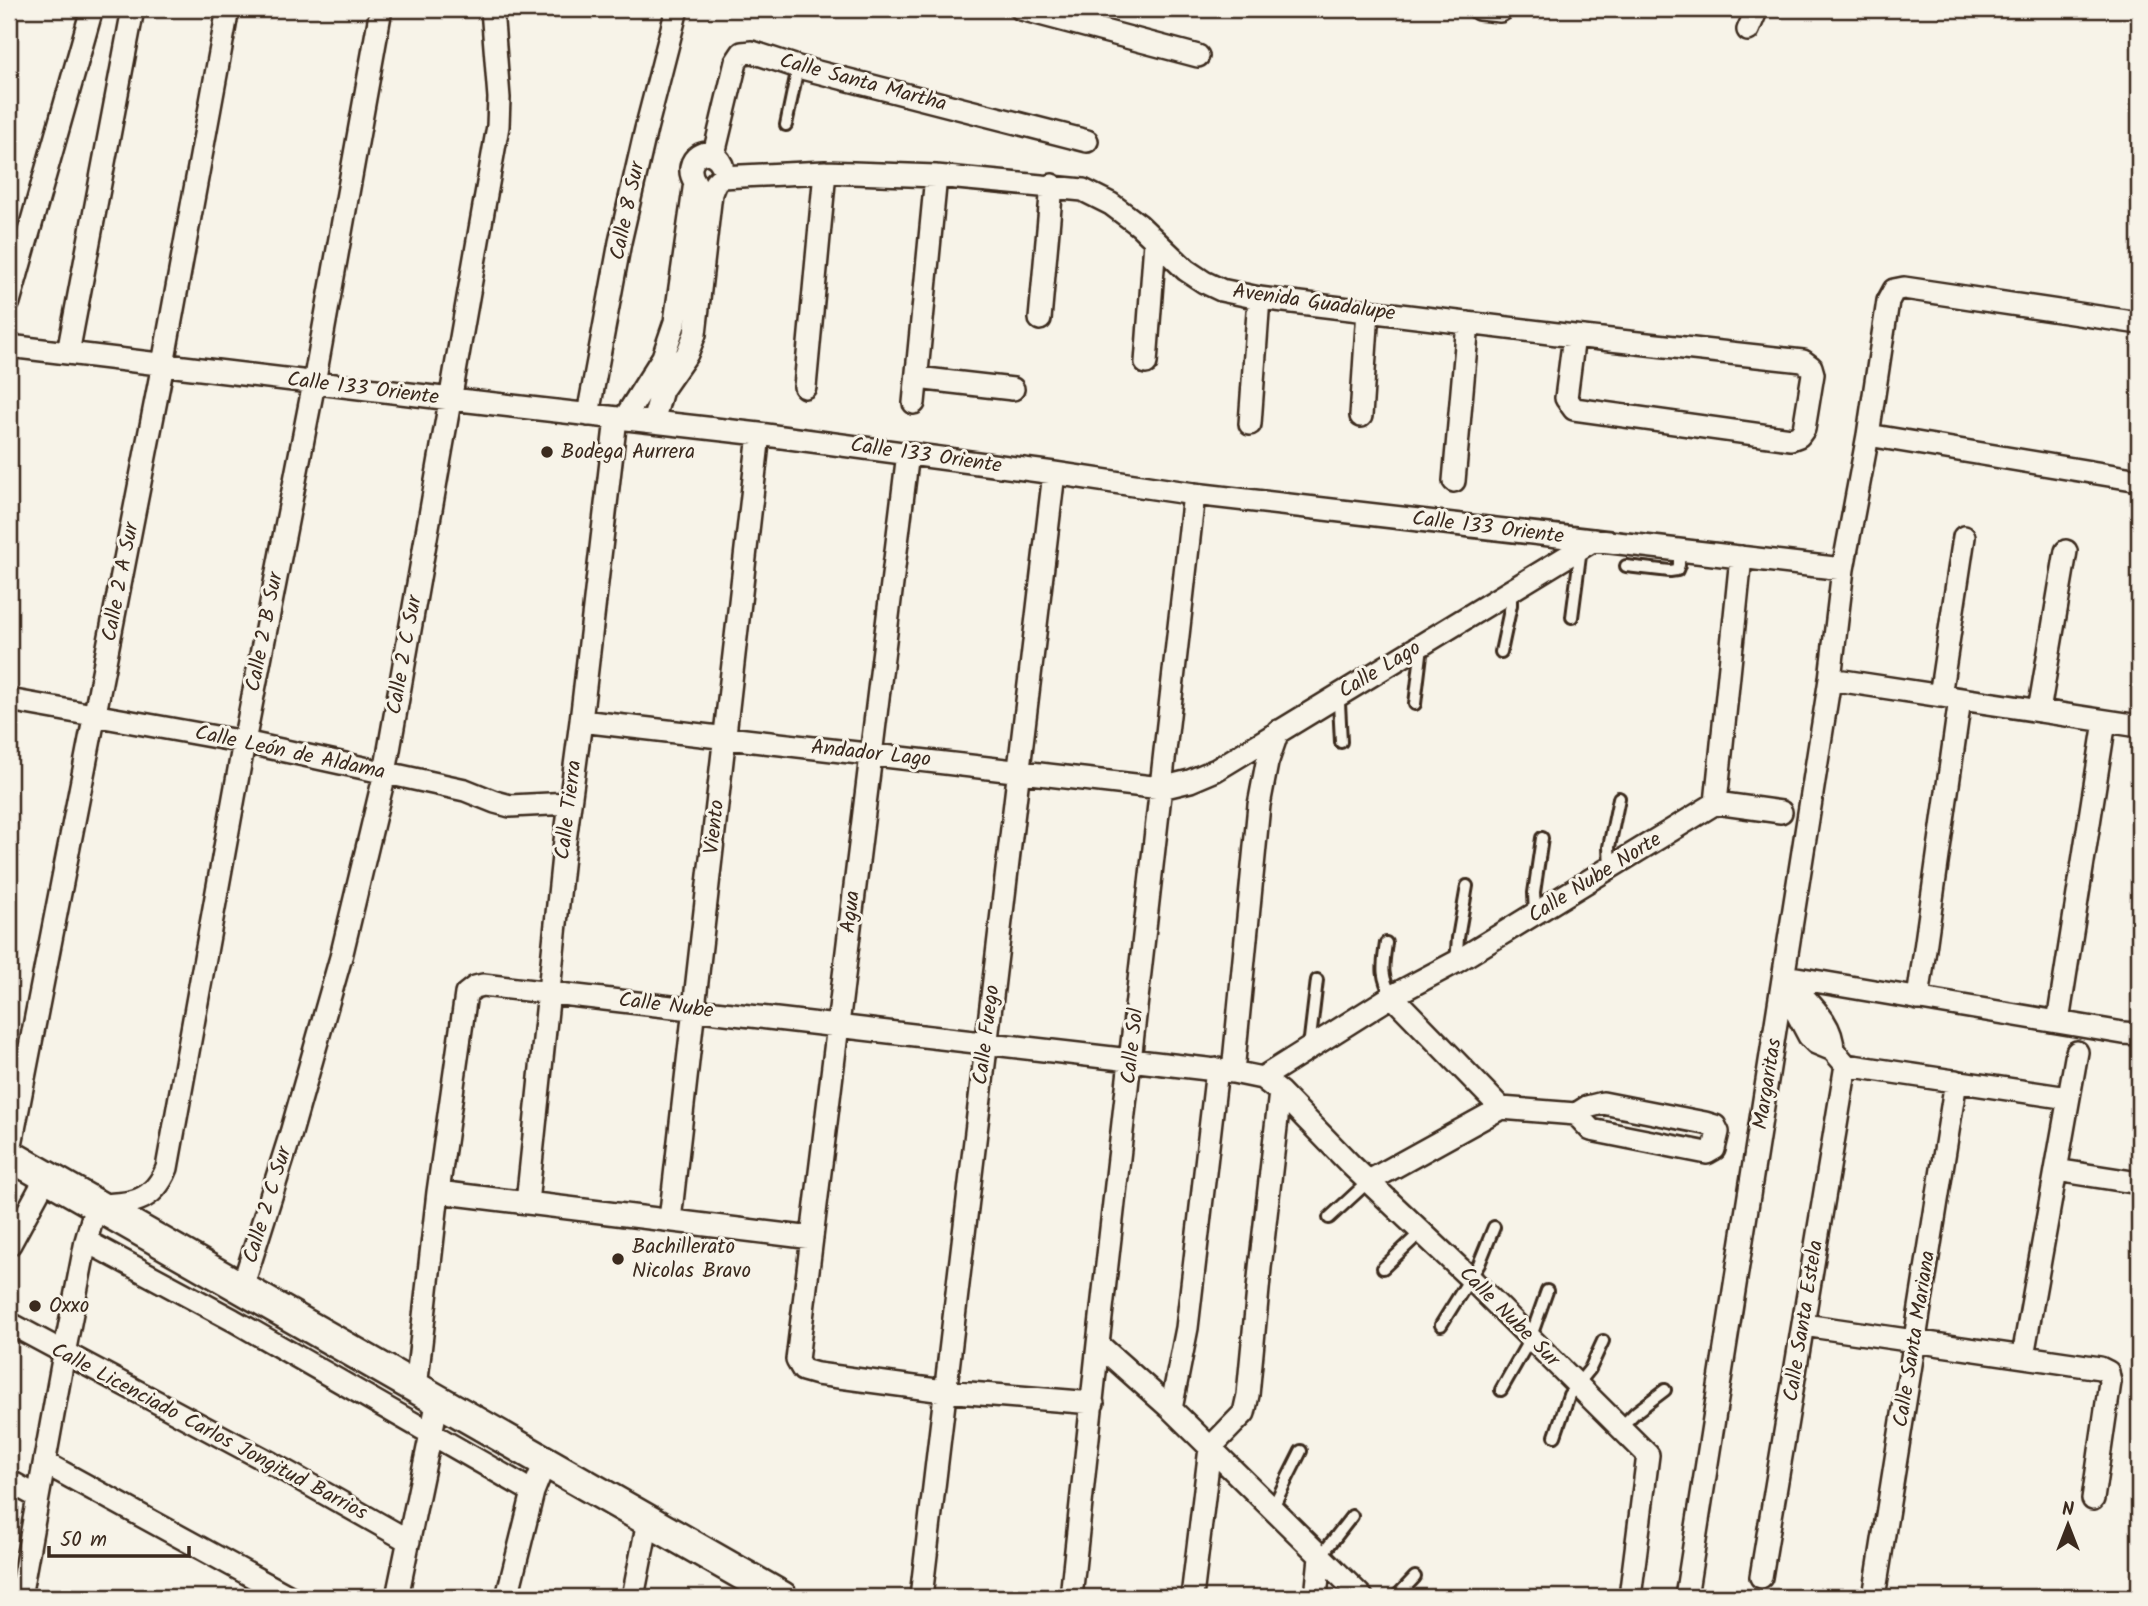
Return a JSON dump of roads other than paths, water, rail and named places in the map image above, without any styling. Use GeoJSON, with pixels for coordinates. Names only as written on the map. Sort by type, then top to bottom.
{"type":"FeatureCollection","features":[{"type":"Feature","properties":{"kind":"main road"},"geometry":{"type":"LineString","coordinates":[[9,1155],[782,1597]]}},
{"type":"Feature","properties":{"kind":"street"},"geometry":{"type":"LineString","coordinates":[[9,302],[92,9]]}},
{"type":"Feature","properties":{"kind":"street"},"geometry":{"type":"LineString","coordinates":[[68,353],[133,9]]}},
{"type":"Feature","properties":{"kind":"street","name":"Calle 2 A Sur"},"geometry":{"type":"LineString","coordinates":[[9,1155],[163,364],[229,9]]}},
{"type":"Feature","properties":{"kind":"street","name":"Calle 2 B Sur"},"geometry":{"type":"LineString","coordinates":[[96,1205],[137,1201],[150,1196],[162,1183],[167,1168],[244,743],[314,383],[380,9]]}},
{"type":"Feature","properties":{"kind":"street","name":"Calle 2 C Sur"},"geometry":{"type":"LineString","coordinates":[[242,1288],[291,1133],[341,957],[384,773],[498,126],[499,98],[492,9]]}},
{"type":"Feature","properties":{"kind":"street","name":"Calle 8 Sur"},"geometry":{"type":"LineString","coordinates":[[588,415],[620,242],[677,9]]}},
{"type":"Feature","properties":{"kind":"street"},"geometry":{"type":"LineString","coordinates":[[1021,9],[1082,16],[1119,36],[1198,56]]}},
{"type":"Feature","properties":{"kind":"street"},"geometry":{"type":"LineString","coordinates":[[1479,9],[1503,9]]}},
{"type":"Feature","properties":{"kind":"street"},"geometry":{"type":"LineString","coordinates":[[1748,30],[1757,9]]}},
{"type":"Feature","properties":{"kind":"street","name":"Calle Santa Martha"},"geometry":{"type":"LineString","coordinates":[[708,154],[736,62],[742,53],[752,52],[798,67],[1087,141]]}},
{"type":"Feature","properties":{"kind":"street"},"geometry":{"type":"LineString","coordinates":[[620,418],[649,381],[677,350],[695,334],[711,193],[721,177],[722,164],[708,154],[694,160],[691,166],[695,182],[675,322],[677,350],[653,422]]}},
{"type":"Feature","properties":{"kind":"street"},"geometry":{"type":"LineString","coordinates":[[805,387],[825,172]]}},
{"type":"Feature","properties":{"kind":"street","name":"Avenida Guadalupe"},"geometry":{"type":"LineString","coordinates":[[721,177],[825,172],[936,176],[1083,190],[1100,198],[1139,225],[1186,270],[1221,290],[1259,298],[1574,337],[1803,360],[1811,367],[1813,374],[1804,429],[1799,436],[1791,439],[1574,409],[1566,398],[1574,337]]}},
{"type":"Feature","properties":{"kind":"street"},"geometry":{"type":"LineString","coordinates":[[914,403],[936,176]]}},
{"type":"Feature","properties":{"kind":"street"},"geometry":{"type":"LineString","coordinates":[[1040,319],[1052,185]]}},
{"type":"Feature","properties":{"kind":"street"},"geometry":{"type":"LineString","coordinates":[[1146,363],[1155,242]]}},
{"type":"Feature","properties":{"kind":"street","name":"Margaritas"},"geometry":{"type":"LineString","coordinates":[[1686,1597],[1784,982],[1830,679],[1843,569],[1868,435],[1888,301],[1894,290],[1904,288],[2139,323]]}},
{"type":"Feature","properties":{"kind":"street"},"geometry":{"type":"LineString","coordinates":[[1250,424],[1259,298]]}},
{"type":"Feature","properties":{"kind":"street"},"geometry":{"type":"LineString","coordinates":[[1361,416],[1368,310]]}},
{"type":"Feature","properties":{"kind":"street"},"geometry":{"type":"LineString","coordinates":[[1454,481],[1468,323]]}},
{"type":"Feature","properties":{"kind":"street","name":"Calle 133 Oriente"},"geometry":{"type":"LineString","coordinates":[[9,346],[759,434],[1194,494],[1587,544],[1679,550],[1843,569]]}},
{"type":"Feature","properties":{"kind":"street"},"geometry":{"type":"LineString","coordinates":[[917,378],[1013,389]]}},
{"type":"Feature","properties":{"kind":"street","name":"Calle Tierra"},"geometry":{"type":"LineString","coordinates":[[527,1203],[570,803],[620,418]]}},
{"type":"Feature","properties":{"kind":"street","name":"Viento"},"geometry":{"type":"LineString","coordinates":[[670,1220],[759,434]]}},
{"type":"Feature","properties":{"kind":"street"},"geometry":{"type":"LineString","coordinates":[[1868,435],[2139,480]]}},
{"type":"Feature","properties":{"kind":"street","name":"Agua"},"geometry":{"type":"LineString","coordinates":[[908,453],[797,1360],[803,1370],[817,1374],[944,1391]]}},
{"type":"Feature","properties":{"kind":"street","name":"Calle Fuego"},"geometry":{"type":"LineString","coordinates":[[921,1597],[1054,473]]}},
{"type":"Feature","properties":{"kind":"street","name":"Calle Sol"},"geometry":{"type":"LineString","coordinates":[[1071,1597],[1194,494]]}},
{"type":"Feature","properties":{"kind":"street"},"geometry":{"type":"LineString","coordinates":[[1918,999],[1964,537]]}},
{"type":"Feature","properties":{"kind":"street","name":"Calle Lago"},"geometry":{"type":"LineString","coordinates":[[1161,788],[1190,781],[1216,770],[1587,544]]}},
{"type":"Feature","properties":{"kind":"street"},"geometry":{"type":"LineString","coordinates":[[2039,711],[2066,551]]}},
{"type":"Feature","properties":{"kind":"street"},"geometry":{"type":"LineString","coordinates":[[1741,557],[1716,803],[1782,812]]}},
{"type":"Feature","properties":{"kind":"street"},"geometry":{"type":"LineString","coordinates":[[1830,679],[2139,726]]}},
{"type":"Feature","properties":{"kind":"street","name":"Calle León de Aldama"},"geometry":{"type":"LineString","coordinates":[[9,700],[244,743],[465,790],[510,806],[570,803]]}},
{"type":"Feature","properties":{"kind":"street","name":"Andador Lago"},"geometry":{"type":"LineString","coordinates":[[581,720],[1161,788]]}},
{"type":"Feature","properties":{"kind":"street"},"geometry":{"type":"LineString","coordinates":[[2058,1022],[2105,720]]}},
{"type":"Feature","properties":{"kind":"street"},"geometry":{"type":"LineString","coordinates":[[1171,1409],[1187,1328],[1225,1071],[1259,805],[1278,731]]}},
{"type":"Feature","properties":{"kind":"street","name":"Calle Nube Norte"},"geometry":{"type":"LineString","coordinates":[[1262,1078],[1392,996],[1535,915],[1716,803]]}},
{"type":"Feature","properties":{"kind":"street"},"geometry":{"type":"LineString","coordinates":[[1784,982],[1918,999],[2139,1034]]}},
{"type":"Feature","properties":{"kind":"street"},"geometry":{"type":"LineString","coordinates":[[1784,982],[1827,1024],[1840,1058],[1956,1081],[2068,1098]]}},
{"type":"Feature","properties":{"kind":"street","name":"Calle Nube"},"geometry":{"type":"LineString","coordinates":[[397,1597],[431,1434],[427,1394],[438,1192],[466,994],[475,987],[483,985],[548,992],[1225,1071],[1262,1078]]}},
{"type":"Feature","properties":{"kind":"street"},"geometry":{"type":"LineString","coordinates":[[1392,996],[1501,1108]]}},
{"type":"Feature","properties":{"kind":"street"},"geometry":{"type":"LineString","coordinates":[[2023,1356],[2077,1052]]}},
{"type":"Feature","properties":{"kind":"street","name":"Calle Santa Estela"},"geometry":{"type":"LineString","coordinates":[[1761,1577],[1804,1325],[1840,1058]]}},
{"type":"Feature","properties":{"kind":"street","name":"Calle Nube Sur"},"geometry":{"type":"LineString","coordinates":[[1262,1078],[1280,1092],[1648,1455],[1630,1597]]}},
{"type":"Feature","properties":{"kind":"street","name":"Calle Santa Mariana"},"geometry":{"type":"LineString","coordinates":[[1874,1597],[1956,1081]]}},
{"type":"Feature","properties":{"kind":"street"},"geometry":{"type":"LineString","coordinates":[[1192,1597],[1210,1448],[1244,1413],[1248,1395],[1280,1092]]}},
{"type":"Feature","properties":{"kind":"street"},"geometry":{"type":"LineString","coordinates":[[1369,1181],[1501,1108],[1576,1114],[1587,1107],[1603,1103],[1705,1123],[1715,1126],[1718,1132],[1714,1149],[1707,1153],[1591,1130],[1576,1114]]}},
{"type":"Feature","properties":{"kind":"street"},"geometry":{"type":"LineString","coordinates":[[2056,1170],[2139,1183]]}},
{"type":"Feature","properties":{"kind":"street"},"geometry":{"type":"LineString","coordinates":[[10,1244],[47,1176]]}},
{"type":"Feature","properties":{"kind":"street"},"geometry":{"type":"LineString","coordinates":[[438,1192],[812,1238]]}},
{"type":"Feature","properties":{"kind":"street"},"geometry":{"type":"LineString","coordinates":[[20,1597],[64,1354],[86,1241],[96,1205]]}},
{"type":"Feature","properties":{"kind":"street"},"geometry":{"type":"LineString","coordinates":[[86,1241],[233,1320],[533,1492]]}},
{"type":"Feature","properties":{"kind":"street","name":"Calle Licenciado Carlos Jongitud Barrios"},"geometry":{"type":"LineString","coordinates":[[9,1323],[271,1463],[409,1541]]}},
{"type":"Feature","properties":{"kind":"street"},"geometry":{"type":"LineString","coordinates":[[1804,1325],[2023,1356],[2100,1368],[2108,1372],[2110,1382],[2092,1499]]}},
{"type":"Feature","properties":{"kind":"street"},"geometry":{"type":"LineString","coordinates":[[1098,1344],[1171,1409],[1362,1597]]}},
{"type":"Feature","properties":{"kind":"street"},"geometry":{"type":"LineString","coordinates":[[944,1391],[1093,1403]]}},
{"type":"Feature","properties":{"kind":"street"},"geometry":{"type":"LineString","coordinates":[[507,1597],[533,1492],[545,1462]]}},
{"type":"Feature","properties":{"kind":"street"},"geometry":{"type":"LineString","coordinates":[[45,1463],[290,1597]]}},
{"type":"Feature","properties":{"kind":"street"},"geometry":{"type":"LineString","coordinates":[[9,1481],[38,1497]]}},
{"type":"Feature","properties":{"kind":"street"},"geometry":{"type":"LineString","coordinates":[[633,1597],[648,1521]]}},
{"type":"Feature","properties":{"kind":"street"},"geometry":{"type":"LineString","coordinates":[[1316,1597],[1320,1557]]}},
{"type":"Feature","properties":{"kind":"lane"},"geometry":{"type":"LineString","coordinates":[[786,125],[798,67]]}},
{"type":"Feature","properties":{"kind":"lane"},"geometry":{"type":"LineString","coordinates":[[1572,617],[1587,544]]}},
{"type":"Feature","properties":{"kind":"lane"},"geometry":{"type":"LineString","coordinates":[[1626,566],[1677,570],[1679,550]]}},
{"type":"Feature","properties":{"kind":"lane"},"geometry":{"type":"LineString","coordinates":[[1501,652],[1511,605],[1511,590]]}},
{"type":"Feature","properties":{"kind":"lane"},"geometry":{"type":"LineString","coordinates":[[1415,704],[1423,644]]}},
{"type":"Feature","properties":{"kind":"lane"},"geometry":{"type":"LineString","coordinates":[[1336,696],[1339,703],[1341,742]]}},
{"type":"Feature","properties":{"kind":"lane"},"geometry":{"type":"LineString","coordinates":[[1610,869],[1609,847],[1619,798]]}},
{"type":"Feature","properties":{"kind":"lane"},"geometry":{"type":"LineString","coordinates":[[1535,915],[1534,893],[1542,838]]}},
{"type":"Feature","properties":{"kind":"lane"},"geometry":{"type":"LineString","coordinates":[[1456,962],[1467,886]]}},
{"type":"Feature","properties":{"kind":"lane"},"geometry":{"type":"LineString","coordinates":[[1386,943],[1382,970],[1384,982],[1392,996]]}},
{"type":"Feature","properties":{"kind":"lane"},"geometry":{"type":"LineString","coordinates":[[1308,1049],[1317,980]]}},
{"type":"Feature","properties":{"kind":"lane"},"geometry":{"type":"LineString","coordinates":[[1329,1218],[1369,1181]]}},
{"type":"Feature","properties":{"kind":"lane"},"geometry":{"type":"LineString","coordinates":[[1441,1325],[1479,1264],[1494,1227]]}},
{"type":"Feature","properties":{"kind":"lane"},"geometry":{"type":"LineString","coordinates":[[1383,1268],[1422,1231]]}},
{"type":"Feature","properties":{"kind":"lane"},"geometry":{"type":"LineString","coordinates":[[1501,1390],[1530,1339],[1547,1291]]}},
{"type":"Feature","properties":{"kind":"lane"},"geometry":{"type":"LineString","coordinates":[[1555,1436],[1570,1395],[1590,1369],[1603,1341]]}},
{"type":"Feature","properties":{"kind":"lane"},"geometry":{"type":"LineString","coordinates":[[1620,1428],[1665,1390]]}},
{"type":"Feature","properties":{"kind":"lane"},"geometry":{"type":"LineString","coordinates":[[1272,1509],[1301,1451]]}},
{"type":"Feature","properties":{"kind":"lane"},"geometry":{"type":"LineString","coordinates":[[1320,1557],[1352,1516]]}},
{"type":"Feature","properties":{"kind":"lane"},"geometry":{"type":"LineString","coordinates":[[1396,1597],[1415,1577]]}},
{"type":"Feature","properties":{"kind":"place","name":"Bodega Aurrera"},"geometry":{"type":"Point","coordinates":[547,452]}},
{"type":"Feature","properties":{"kind":"place","name":"Bachillerato Nicolas Bravo"},"geometry":{"type":"Point","coordinates":[618,1259]}},
{"type":"Feature","properties":{"kind":"place","name":"Oxxo"},"geometry":{"type":"Point","coordinates":[35,1306]}}]}
